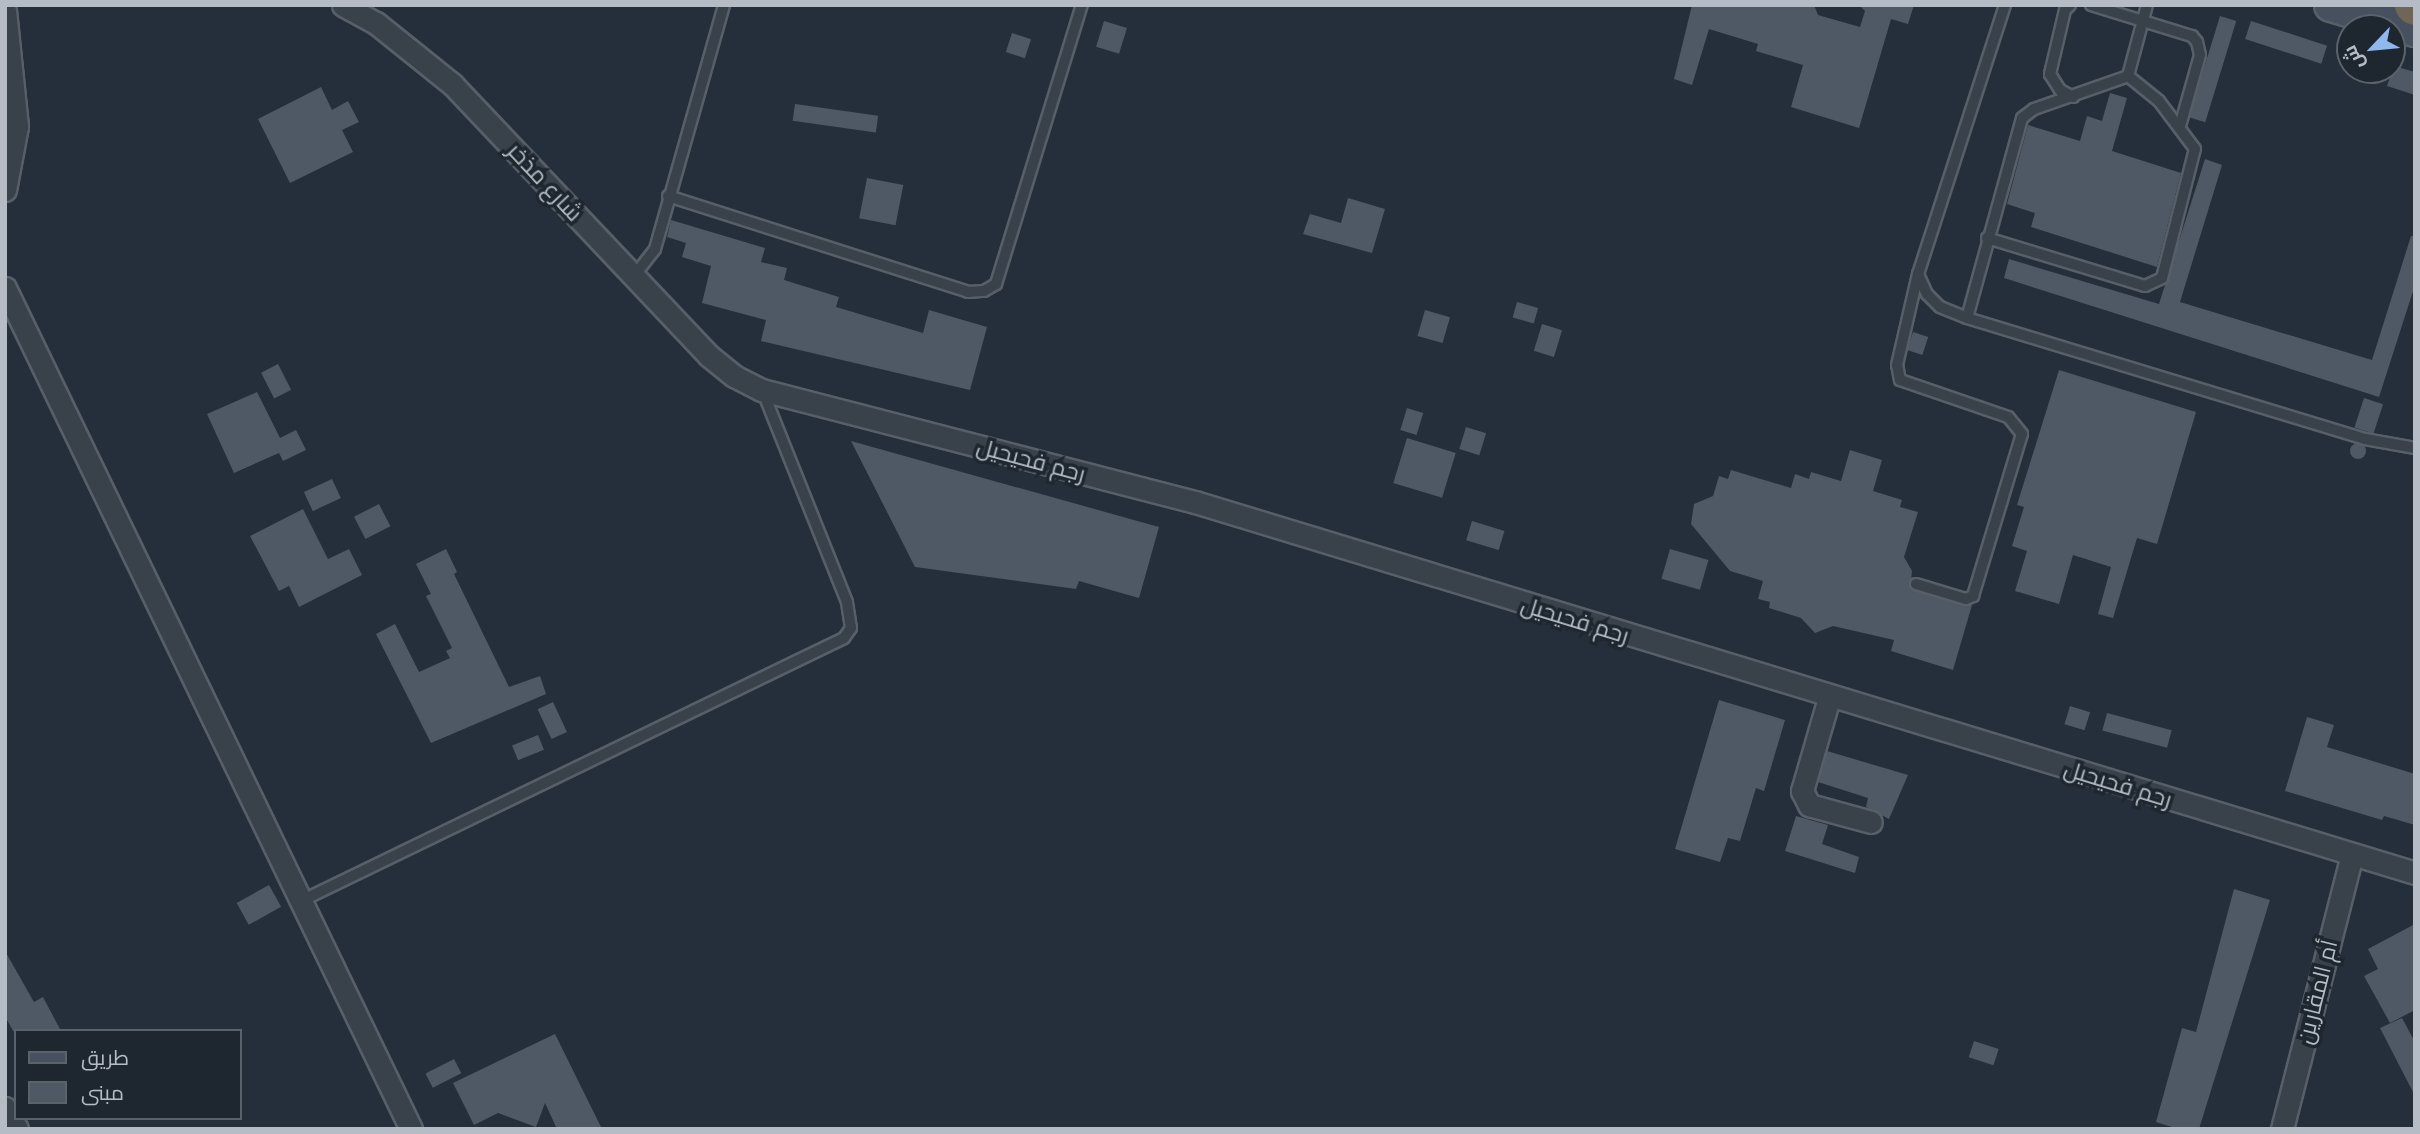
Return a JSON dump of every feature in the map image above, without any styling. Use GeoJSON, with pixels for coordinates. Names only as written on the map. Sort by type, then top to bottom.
{"type":"FeatureCollection","features":[{"type":"Feature","properties":{"kind":"main road"},"geometry":{"type":"LineString","coordinates":[[2331,5],[2415,30]]}},
{"type":"Feature","properties":{"kind":"street","name":"شارع مذخر"},"geometry":{"type":"LineString","coordinates":[[343,5],[376,23],[453,85],[634,276],[734,376]]}},
{"type":"Feature","properties":{"kind":"street"},"geometry":{"type":"LineString","coordinates":[[5,10],[17,126],[5,190]]}},
{"type":"Feature","properties":{"kind":"street"},"geometry":{"type":"LineString","coordinates":[[5,288],[411,1129]]}},
{"type":"Feature","properties":{"kind":"street","name":"رجم فحيحيل"},"geometry":{"type":"LineString","coordinates":[[734,376],[762,390],[1195,502],[1829,698],[2415,873]]}},
{"type":"Feature","properties":{"kind":"street"},"geometry":{"type":"LineString","coordinates":[[1829,698],[1802,791],[1809,805],[1871,822]]}},
{"type":"Feature","properties":{"kind":"street","name":"أم المقارين"},"geometry":{"type":"LineString","coordinates":[[2282,1129],[2352,855]]}},
{"type":"Feature","properties":{"kind":"street"},"geometry":{"type":"LineString","coordinates":[[5,1108],[17,1129]]}},
{"type":"Feature","properties":{"kind":"lane"},"geometry":{"type":"LineString","coordinates":[[634,276],[655,249],[724,5]]}},
{"type":"Feature","properties":{"kind":"lane"},"geometry":{"type":"LineString","coordinates":[[668,196],[968,292],[984,291],[996,284],[1082,5]]}},
{"type":"Feature","properties":{"kind":"lane"},"geometry":{"type":"LineString","coordinates":[[1916,584],[1965,599],[1973,596],[2022,434],[2008,417],[1900,380],[1897,365],[1918,274],[2005,5]]}},
{"type":"Feature","properties":{"kind":"lane"},"geometry":{"type":"LineString","coordinates":[[2070,5],[2065,10],[2050,74],[2060,90],[2073,97]]}},
{"type":"Feature","properties":{"kind":"lane"},"geometry":{"type":"LineString","coordinates":[[2091,5],[2192,36],[2197,42],[2200,55],[2180,126]]}},
{"type":"Feature","properties":{"kind":"lane"},"geometry":{"type":"LineString","coordinates":[[2128,76],[2147,5]]}},
{"type":"Feature","properties":{"kind":"lane"},"geometry":{"type":"LineString","coordinates":[[1967,318],[2022,118],[2034,109],[2128,76]]}},
{"type":"Feature","properties":{"kind":"lane"},"geometry":{"type":"LineString","coordinates":[[1987,238],[2145,286],[2155,284],[2162,278],[2195,149],[2180,126],[2128,76]]}},
{"type":"Feature","properties":{"kind":"lane"},"geometry":{"type":"LineString","coordinates":[[1918,274],[1927,294],[1940,307],[1967,318],[2365,439],[2415,448]]}},
{"type":"Feature","properties":{"kind":"lane"},"geometry":{"type":"LineString","coordinates":[[301,901],[844,638],[851,628],[847,602],[762,390]]}},
{"type":"Feature","properties":{"kind":"building"},"geometry":{"type":"Polygon","coordinates":[[[1692,5],[1814,5],[1818,15],[1860,27],[1865,11],[1859,5],[1914,5],[1908,24],[1891,19],[1859,128],[1791,107],[1803,65],[1756,51],[1758,44],[1709,29],[1692,85],[1674,79],[1692,5]]]}},
{"type":"Feature","properties":{"kind":"building"},"geometry":{"type":"Polygon","coordinates":[[[2220,16],[2236,21],[2205,122],[2189,117],[2220,16]]]}},
{"type":"Feature","properties":{"kind":"building"},"geometry":{"type":"Polygon","coordinates":[[[1104,21],[1127,28],[1119,54],[1096,47],[1104,21]]]}},
{"type":"Feature","properties":{"kind":"building"},"geometry":{"type":"Polygon","coordinates":[[[2251,21],[2327,46],[2321,64],[2245,39],[2251,21]]]}},
{"type":"Feature","properties":{"kind":"building"},"geometry":{"type":"Polygon","coordinates":[[[1012,33],[1031,39],[1025,58],[1006,52],[1012,33]]]}},
{"type":"Feature","properties":{"kind":"building"},"geometry":{"type":"Polygon","coordinates":[[[2406,69],[2415,72],[2415,95],[2387,86],[2406,84],[2406,69]]]}},
{"type":"Feature","properties":{"kind":"building"},"geometry":{"type":"Polygon","coordinates":[[[321,87],[332,110],[348,101],[359,122],[342,130],[353,152],[290,183],[258,119],[321,87]]]}},
{"type":"Feature","properties":{"kind":"building"},"geometry":{"type":"Polygon","coordinates":[[[2110,93],[2127,98],[2112,151],[2181,173],[2157,267],[2031,227],[2035,213],[2007,204],[2028,125],[2080,141],[2087,116],[2102,121],[2110,93]]]}},
{"type":"Feature","properties":{"kind":"building"},"geometry":{"type":"Polygon","coordinates":[[[795,104],[878,116],[876,133],[793,121],[795,104]]]}},
{"type":"Feature","properties":{"kind":"building"},"geometry":{"type":"Polygon","coordinates":[[[2205,159],[2222,165],[2180,302],[2372,360],[2411,236],[2415,236],[2415,285],[2379,397],[2004,278],[2009,259],[2159,304],[2205,159]]]}},
{"type":"Feature","properties":{"kind":"building"},"geometry":{"type":"Polygon","coordinates":[[[867,178],[903,185],[895,225],[859,218],[867,178]]]}},
{"type":"Feature","properties":{"kind":"building"},"geometry":{"type":"Polygon","coordinates":[[[1348,198],[1385,209],[1372,253],[1303,234],[1310,214],[1341,223],[1348,198]]]}},
{"type":"Feature","properties":{"kind":"building"},"geometry":{"type":"Polygon","coordinates":[[[671,220],[765,248],[761,262],[787,268],[784,280],[839,297],[836,307],[923,333],[929,310],[987,327],[970,390],[761,341],[766,320],[702,303],[711,266],[682,257],[686,243],[667,237],[671,220]]]}},
{"type":"Feature","properties":{"kind":"building"},"geometry":{"type":"Polygon","coordinates":[[[1517,302],[1538,308],[1534,323],[1513,317],[1517,302]]]}},
{"type":"Feature","properties":{"kind":"building"},"geometry":{"type":"Polygon","coordinates":[[[1425,310],[1450,317],[1443,343],[1418,336],[1425,310]]]}},
{"type":"Feature","properties":{"kind":"building"},"geometry":{"type":"Polygon","coordinates":[[[1542,324],[1562,330],[1554,357],[1534,351],[1542,324]]]}},
{"type":"Feature","properties":{"kind":"building"},"geometry":{"type":"Polygon","coordinates":[[[1913,332],[1928,337],[1922,355],[1907,350],[1913,332]]]}},
{"type":"Feature","properties":{"kind":"building"},"geometry":{"type":"Polygon","coordinates":[[[278,364],[291,390],[274,398],[261,373],[278,364]]]}},
{"type":"Feature","properties":{"kind":"building"},"geometry":{"type":"Polygon","coordinates":[[[2059,370],[2196,412],[2157,544],[2137,538],[2113,618],[2098,614],[2111,567],[2073,555],[2059,604],[2015,591],[2027,551],[2012,546],[2024,507],[2017,505],[2059,370]]]}},
{"type":"Feature","properties":{"kind":"building"},"geometry":{"type":"Polygon","coordinates":[[[257,392],[280,438],[296,430],[306,450],[283,461],[279,453],[234,473],[207,414],[257,392]]]}},
{"type":"Feature","properties":{"kind":"building"},"geometry":{"type":"Polygon","coordinates":[[[2364,398],[2383,404],[2373,434],[2354,427],[2364,398]]]}},
{"type":"Feature","properties":{"kind":"building"},"geometry":{"type":"Polygon","coordinates":[[[1407,408],[1423,413],[1417,435],[1400,430],[1407,408]]]}},
{"type":"Feature","properties":{"kind":"building"},"geometry":{"type":"Polygon","coordinates":[[[1466,427],[1486,433],[1479,455],[1459,449],[1466,427]]]}},
{"type":"Feature","properties":{"kind":"building"},"geometry":{"type":"Polygon","coordinates":[[[1407,438],[1456,453],[1442,498],[1393,483],[1407,438]]]}},
{"type":"Feature","properties":{"kind":"building"},"geometry":{"type":"Polygon","coordinates":[[[851,441],[1159,527],[1139,598],[1079,581],[1076,589],[915,567],[851,441]]]}},
{"type":"Feature","properties":{"kind":"building"},"geometry":{"type":"Polygon","coordinates":[[[2355,443],[2361,443],[2366,451],[2364,457],[2355,459],[2350,454],[2350,448],[2355,443]]]}},
{"type":"Feature","properties":{"kind":"building"},"geometry":{"type":"Polygon","coordinates":[[[1850,450],[1882,460],[1873,491],[1902,500],[1900,507],[1918,512],[1904,557],[1912,571],[1910,589],[1972,605],[1953,670],[1891,651],[1894,640],[1833,626],[1815,633],[1801,618],[1769,608],[1770,602],[1758,599],[1763,581],[1730,571],[1691,524],[1694,504],[1713,496],[1719,476],[1728,479],[1731,470],[1791,488],[1795,474],[1809,479],[1811,472],[1841,481],[1850,450]]]}},
{"type":"Feature","properties":{"kind":"building"},"geometry":{"type":"Polygon","coordinates":[[[332,479],[341,498],[313,511],[304,492],[332,479]]]}},
{"type":"Feature","properties":{"kind":"building"},"geometry":{"type":"Polygon","coordinates":[[[379,504],[390,526],[365,539],[354,517],[379,504]]]}},
{"type":"Feature","properties":{"kind":"building"},"geometry":{"type":"Polygon","coordinates":[[[303,509],[328,559],[349,549],[362,575],[299,607],[289,586],[279,591],[250,536],[303,509]]]}},
{"type":"Feature","properties":{"kind":"building"},"geometry":{"type":"Polygon","coordinates":[[[1472,521],[1505,531],[1499,550],[1466,540],[1472,521]]]}},
{"type":"Feature","properties":{"kind":"building"},"geometry":{"type":"Polygon","coordinates":[[[446,549],[457,572],[454,574],[509,687],[540,676],[546,694],[431,743],[376,634],[395,624],[419,672],[450,658],[446,651],[452,648],[426,596],[431,594],[416,564],[446,549]]]}},
{"type":"Feature","properties":{"kind":"building"},"geometry":{"type":"Polygon","coordinates":[[[1670,549],[1708,560],[1700,590],[1661,579],[1670,549]]]}},
{"type":"Feature","properties":{"kind":"building"},"geometry":{"type":"Polygon","coordinates":[[[1719,700],[1785,720],[1764,791],[1756,788],[1740,841],[1728,838],[1720,862],[1675,849],[1719,700]]]}},
{"type":"Feature","properties":{"kind":"building"},"geometry":{"type":"Polygon","coordinates":[[[553,702],[567,732],[552,739],[538,709],[553,702]]]}},
{"type":"Feature","properties":{"kind":"building"},"geometry":{"type":"Polygon","coordinates":[[[2070,706],[2090,712],[2085,730],[2064,724],[2070,706]]]}},
{"type":"Feature","properties":{"kind":"building"},"geometry":{"type":"Polygon","coordinates":[[[2107,713],[2172,730],[2167,748],[2102,730],[2107,713]]]}},
{"type":"Feature","properties":{"kind":"building"},"geometry":{"type":"Polygon","coordinates":[[[2307,717],[2334,725],[2327,747],[2415,774],[2415,825],[2384,816],[2382,820],[2285,791],[2307,717]]]}},
{"type":"Feature","properties":{"kind":"building"},"geometry":{"type":"Polygon","coordinates":[[[538,735],[544,750],[518,760],[512,745],[538,735]]]}},
{"type":"Feature","properties":{"kind":"building"},"geometry":{"type":"Polygon","coordinates":[[[1827,751],[1908,775],[1889,819],[1866,807],[1868,798],[1818,782],[1827,751]]]}},
{"type":"Feature","properties":{"kind":"building"},"geometry":{"type":"Polygon","coordinates":[[[1796,816],[1828,825],[1822,844],[1859,857],[1855,873],[1785,851],[1796,816]]]}},
{"type":"Feature","properties":{"kind":"building"},"geometry":{"type":"Polygon","coordinates":[[[269,885],[281,907],[249,925],[237,903],[269,885]]]}},
{"type":"Feature","properties":{"kind":"building"},"geometry":{"type":"Polygon","coordinates":[[[2234,889],[2270,900],[2199,1129],[2178,1129],[2156,1122],[2182,1028],[2196,1032],[2234,889]]]}},
{"type":"Feature","properties":{"kind":"building"},"geometry":{"type":"Polygon","coordinates":[[[2415,924],[2415,1010],[2390,1023],[2364,976],[2378,969],[2368,949],[2415,924]]]}},
{"type":"Feature","properties":{"kind":"building"},"geometry":{"type":"Polygon","coordinates":[[[5,951],[34,1002],[43,997],[60,1029],[13,1031],[5,1016],[5,951]]]}},
{"type":"Feature","properties":{"kind":"building"},"geometry":{"type":"Polygon","coordinates":[[[2402,1018],[2415,1042],[2415,1096],[2380,1028],[2402,1018]]]}},
{"type":"Feature","properties":{"kind":"building"},"geometry":{"type":"Polygon","coordinates":[[[555,1034],[602,1129],[557,1129],[545,1103],[536,1127],[498,1113],[474,1125],[453,1083],[555,1034]]]}},
{"type":"Feature","properties":{"kind":"building"},"geometry":{"type":"Polygon","coordinates":[[[1974,1041],[1999,1049],[1993,1065],[1969,1057],[1974,1041]]]}},
{"type":"Feature","properties":{"kind":"building"},"geometry":{"type":"Polygon","coordinates":[[[454,1059],[461,1073],[433,1088],[425,1074],[454,1059]]]}}]}
